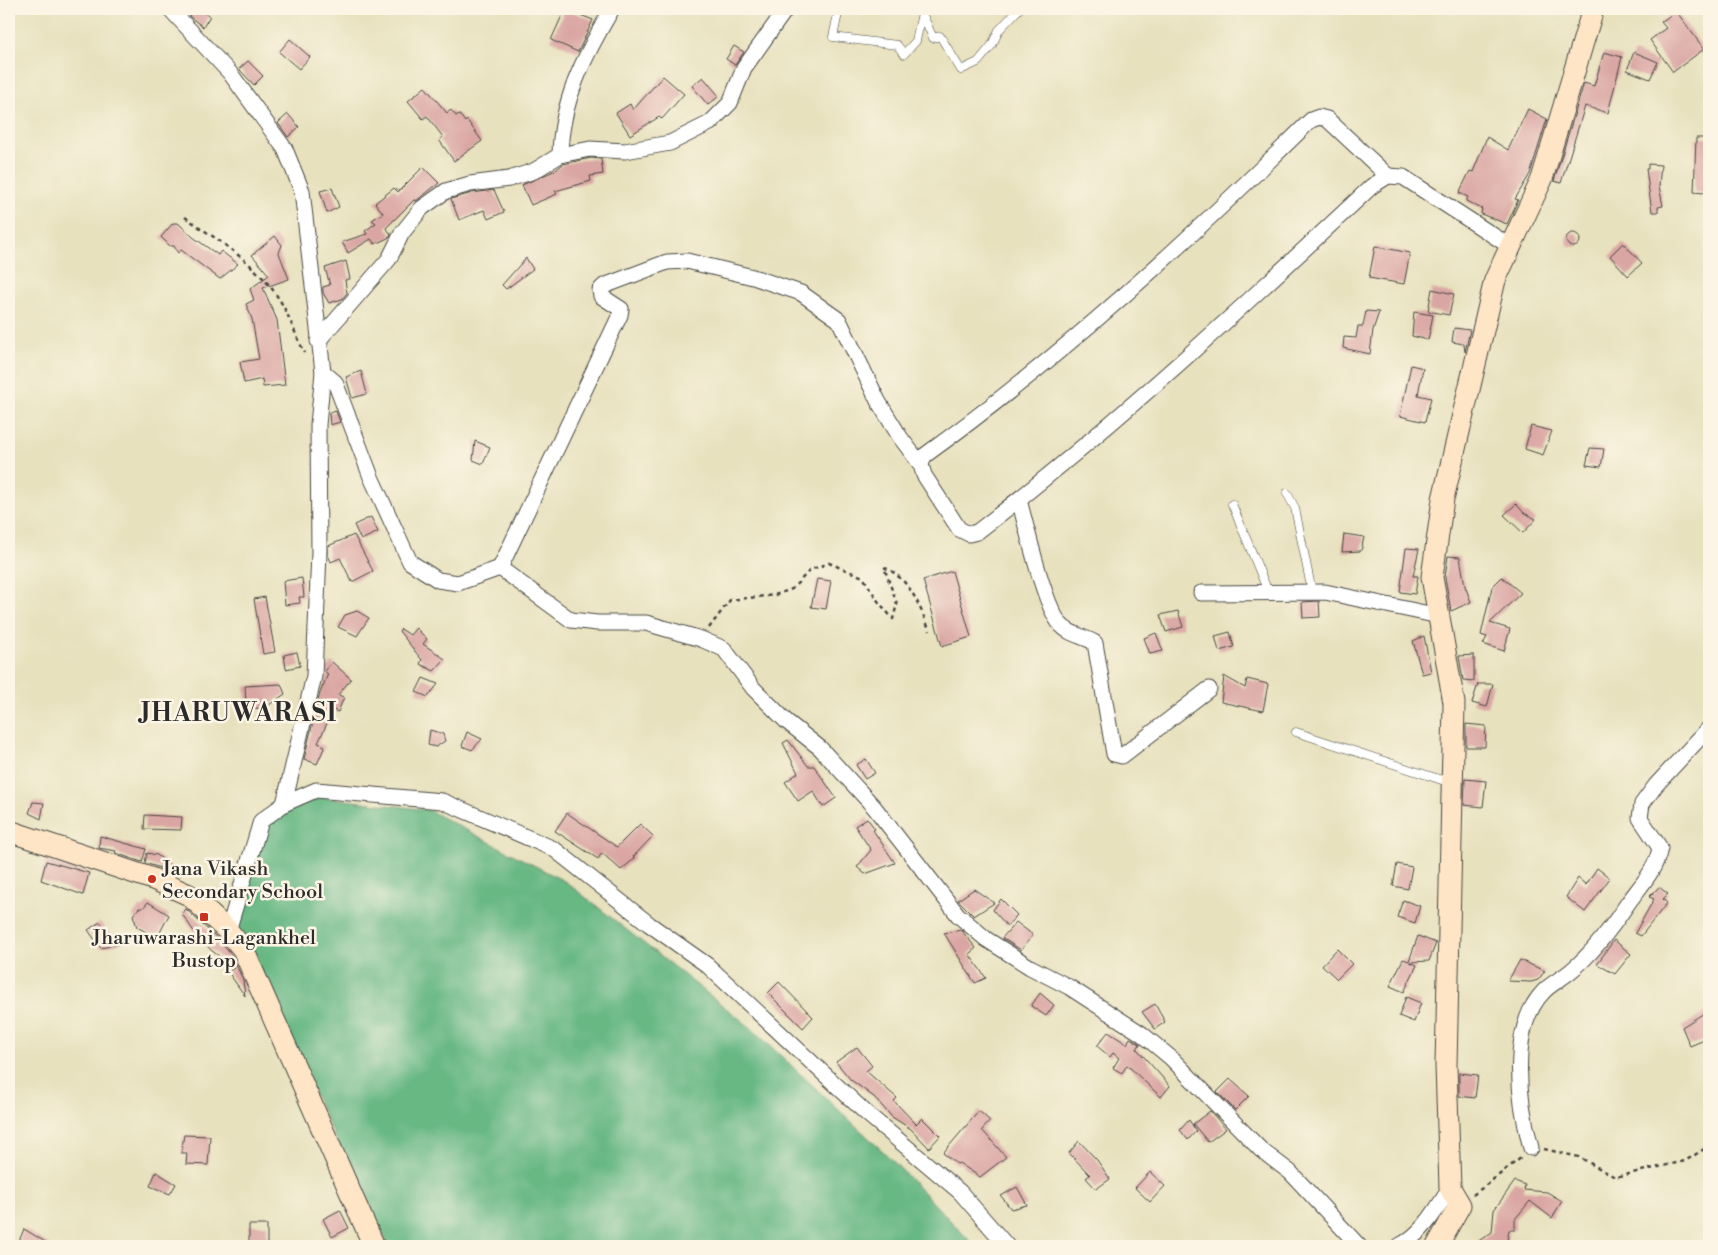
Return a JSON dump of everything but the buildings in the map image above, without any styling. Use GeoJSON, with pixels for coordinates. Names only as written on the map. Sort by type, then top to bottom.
{"type":"FeatureCollection","features":[{"type":"Feature","properties":{"kind":"street"},"geometry":{"type":"LineString","coordinates":[[170,9],[230,73],[285,149],[302,190],[323,372],[318,425],[319,552],[314,676],[284,804]]}},
{"type":"Feature","properties":{"kind":"street"},"geometry":{"type":"LineString","coordinates":[[560,155],[561,134],[566,107],[583,63],[612,9]]}},
{"type":"Feature","properties":{"kind":"street"},"geometry":{"type":"LineString","coordinates":[[318,341],[389,259],[402,233],[422,208],[446,191],[470,184],[509,179],[534,171],[560,155],[590,149],[626,151],[670,143],[710,124],[730,103],[744,68],[786,9]]}},
{"type":"Feature","properties":{"kind":"street"},"geometry":{"type":"LineString","coordinates":[[1438,1246],[1455,1197],[1446,1066],[1454,702],[1432,577],[1443,499],[1496,280],[1542,179],[1593,9]]}},
{"type":"Feature","properties":{"kind":"street"},"geometry":{"type":"LineString","coordinates":[[921,465],[924,456],[984,413],[1152,273],[1311,120],[1318,117],[1327,119],[1388,176]]}},
{"type":"Feature","properties":{"kind":"street"},"geometry":{"type":"LineString","coordinates":[[323,372],[335,382],[371,477],[410,562],[438,580],[458,582],[500,568],[620,315],[620,310],[601,296],[600,290],[604,286],[667,262],[687,261],[753,277],[801,293],[839,320],[878,401],[900,437],[921,465],[924,475],[959,529],[968,534],[977,532],[1019,500],[1218,331],[1372,186],[1388,176],[1403,177],[1511,247]]}},
{"type":"Feature","properties":{"kind":"street"},"geometry":{"type":"LineString","coordinates":[[1019,500],[1051,607],[1061,625],[1074,635],[1095,643],[1114,754],[1122,756],[1210,689]]}},
{"type":"Feature","properties":{"kind":"street"},"geometry":{"type":"LineString","coordinates":[[500,568],[572,620],[597,623],[646,624],[701,639],[724,649],[753,688],[786,721],[820,748],[874,807],[958,915],[986,939],[1030,967],[1069,987],[1142,1034],[1171,1058],[1261,1150],[1290,1172],[1359,1246]]}},
{"type":"Feature","properties":{"kind":"street"},"geometry":{"type":"LineString","coordinates":[[1201,593],[1269,594],[1325,592],[1439,616]]}},
{"type":"Feature","properties":{"kind":"street"},"geometry":{"type":"LineString","coordinates":[[1531,1148],[1520,1096],[1521,1058],[1527,1014],[1544,991],[1573,970],[1606,934],[1657,864],[1660,848],[1640,818],[1642,804],[1656,785],[1709,728]]}},
{"type":"Feature","properties":{"kind":"street"},"geometry":{"type":"LineString","coordinates":[[228,931],[261,821],[284,804],[316,790],[442,801],[554,849],[649,924],[707,965],[865,1112],[960,1192],[1007,1246]]}},
{"type":"Feature","properties":{"kind":"street"},"geometry":{"type":"LineString","coordinates":[[9,830],[153,879],[189,895],[228,931],[243,949],[374,1246]]}},
{"type":"Feature","properties":{"kind":"street"},"geometry":{"type":"LineString","coordinates":[[1399,1246],[1411,1240],[1429,1220],[1455,1197]]}},
{"type":"Feature","properties":{"kind":"lane"},"geometry":{"type":"LineString","coordinates":[[839,9],[834,38],[897,46],[904,54],[916,41],[922,13],[933,38],[940,36],[960,70],[978,62],[992,45],[999,30],[1019,9]]}},
{"type":"Feature","properties":{"kind":"lane"},"geometry":{"type":"LineString","coordinates":[[1287,493],[1296,515],[1312,592]]}},
{"type":"Feature","properties":{"kind":"lane"},"geometry":{"type":"LineString","coordinates":[[1232,504],[1269,594]]}},
{"type":"Feature","properties":{"kind":"lane"},"geometry":{"type":"LineString","coordinates":[[1296,732],[1452,783]]}},
{"type":"Feature","properties":{"kind":"path"},"geometry":{"type":"LineString","coordinates":[[185,216],[244,259],[262,277],[282,303],[306,356],[323,372]]}},
{"type":"Feature","properties":{"kind":"path"},"geometry":{"type":"LineString","coordinates":[[701,639],[730,600],[775,595],[792,589],[810,570],[829,563],[863,577],[878,601],[893,619],[897,604],[884,567],[900,575],[915,597],[930,631]]}},
{"type":"Feature","properties":{"kind":"path"},"geometry":{"type":"LineString","coordinates":[[1455,1197],[1515,1164],[1531,1148],[1550,1149],[1579,1157],[1615,1177],[1685,1161],[1709,1146]]}},
{"type":"Feature","properties":{"kind":"green space"},"geometry":{"type":"Polygon","coordinates":[[[304,795],[428,810],[566,882],[750,1027],[888,1156],[970,1241],[978,1246],[389,1246],[229,922],[261,825],[304,795]]]}},
{"type":"Feature","properties":{"kind":"place","name":"Jana Vikash Secondary School"},"geometry":{"type":"Point","coordinates":[152,879]}},
{"type":"Feature","properties":{"kind":"place","name":"Jharuwarashi-Lagankhel Bustop"},"geometry":{"type":"Point","coordinates":[204,917]}},
{"type":"Feature","properties":{"kind":"district","name":"JHARUWARASI"},"geometry":{"type":"Point","coordinates":[239,712]}}]}
